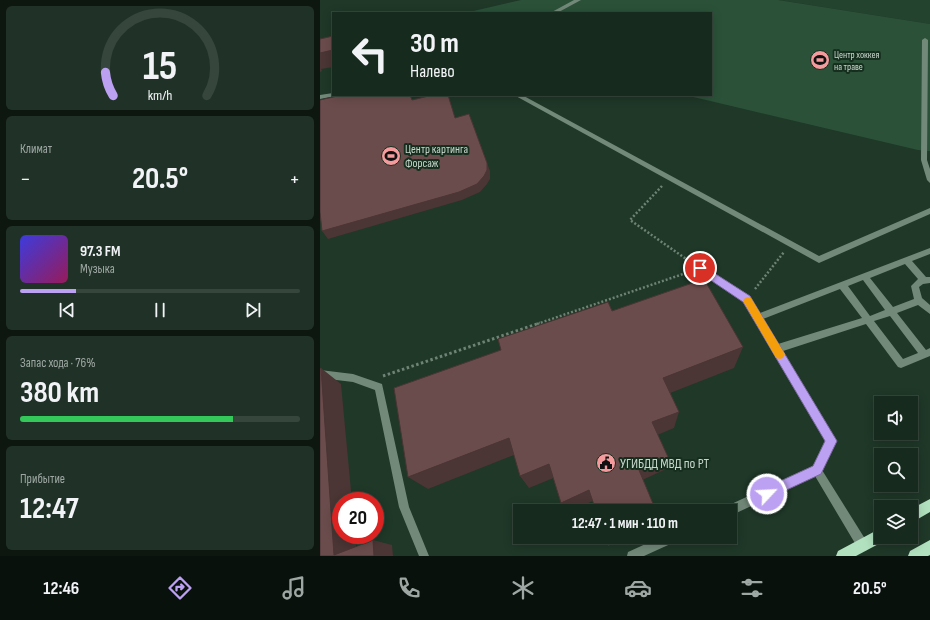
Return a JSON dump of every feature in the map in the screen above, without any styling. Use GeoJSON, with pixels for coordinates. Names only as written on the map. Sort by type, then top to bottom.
{"type":"FeatureCollection","features":[{"type":"Feature","properties":{"kind":"main road"},"geometry":{"type":"LineString","coordinates":[[918,512],[930,505]]}},
{"type":"Feature","properties":{"kind":"main road"},"geometry":{"type":"LineString","coordinates":[[843,556],[874,539]]}},
{"type":"Feature","properties":{"kind":"main road"},"geometry":{"type":"LineString","coordinates":[[915,556],[930,547]]}},
{"type":"Feature","properties":{"kind":"lane"},"geometry":{"type":"LineString","coordinates":[[555,12],[578,0]]}},
{"type":"Feature","properties":{"kind":"lane"},"geometry":{"type":"LineString","coordinates":[[925,40],[924,160],[930,180]]}},
{"type":"Feature","properties":{"kind":"lane"},"geometry":{"type":"LineString","coordinates":[[320,97],[332,95]]}},
{"type":"Feature","properties":{"kind":"lane"},"geometry":{"type":"LineString","coordinates":[[519,96],[819,260],[928,214]]}},
{"type":"Feature","properties":{"kind":"lane"},"geometry":{"type":"LineString","coordinates":[[758,317],[930,251]]}},
{"type":"Feature","properties":{"kind":"lane"},"geometry":{"type":"LineString","coordinates":[[907,260],[927,280]]}},
{"type":"Feature","properties":{"kind":"lane"},"geometry":{"type":"LineString","coordinates":[[700,268],[747,299],[831,441],[817,470],[737,507]]}},
{"type":"Feature","properties":{"kind":"lane"},"geometry":{"type":"LineString","coordinates":[[842,285],[901,364],[927,353],[891,311],[864,276]]}},
{"type":"Feature","properties":{"kind":"lane"},"geometry":{"type":"LineString","coordinates":[[927,280],[921,281],[915,286],[915,295],[919,301],[930,310]]}},
{"type":"Feature","properties":{"kind":"lane"},"geometry":{"type":"LineString","coordinates":[[776,349],[868,320],[919,301]]}},
{"type":"Feature","properties":{"kind":"lane"},"geometry":{"type":"LineString","coordinates":[[320,374],[353,378],[379,387],[404,506],[424,556]]}},
{"type":"Feature","properties":{"kind":"lane"},"geometry":{"type":"LineString","coordinates":[[817,470],[863,546]]}},
{"type":"Feature","properties":{"kind":"lane"},"geometry":{"type":"LineString","coordinates":[[632,556],[658,544]]}},
{"type":"Feature","properties":{"kind":"path"},"geometry":{"type":"LineString","coordinates":[[669,178],[630,220],[700,268]]}},
{"type":"Feature","properties":{"kind":"path"},"geometry":{"type":"LineString","coordinates":[[747,299],[790,244]]}},
{"type":"Feature","properties":{"kind":"path"},"geometry":{"type":"LineString","coordinates":[[364,382],[700,268]]}},
{"type":"Feature","properties":{"kind":"shaded area","name":"Центр хоккея на траве"},"geometry":{"type":"Polygon","coordinates":[[[521,0],[778,0],[930,24],[930,151],[918,150],[689,96],[712,96],[712,12],[469,12],[521,0]]]}},
{"type":"Feature","properties":{"kind":"shaded area"},"geometry":{"type":"Polygon","coordinates":[[[779,0],[930,0],[930,24],[779,0]]]}},
{"type":"Feature","properties":{"kind":"building"},"geometry":{"type":"Polygon","coordinates":[[[332,36],[332,50],[320,53],[320,39],[332,36]]]}},
{"type":"Feature","properties":{"kind":"building"},"geometry":{"type":"Polygon","coordinates":[[[338,96],[410,96],[412,100],[429,96],[448,96],[455,118],[469,114],[487,163],[487,170],[477,184],[459,192],[322,231],[320,212],[320,100],[338,96]]]}},
{"type":"Feature","properties":{"kind":"building"},"geometry":{"type":"Polygon","coordinates":[[[704,279],[743,347],[663,378],[679,412],[652,422],[668,457],[639,470],[653,504],[594,504],[589,490],[561,503],[549,464],[520,476],[509,438],[408,477],[394,388],[501,350],[498,339],[608,302],[612,311],[704,279]]]}},
{"type":"Feature","properties":{"kind":"building"},"geometry":{"type":"Polygon","coordinates":[[[321,368],[332,544],[333,544],[334,555],[363,544],[373,544],[374,556],[320,556],[321,368]]]}},
{"type":"Feature","properties":{"kind":"slow traffic"},"geometry":{"type":"LineString","coordinates":[[748,301],[780,354]]}},
{"type":"Feature","properties":{"kind":"place","name":"Центр хоккея на траве"},"geometry":{"type":"Point","coordinates":[820,60]}},
{"type":"Feature","properties":{"kind":"place","name":"Центр картинга Форсаж"},"geometry":{"type":"Point","coordinates":[391,156]}},
{"type":"Feature","properties":{"kind":"place","name":"УГИБДД МВД по РТ"},"geometry":{"type":"Point","coordinates":[606,463]}},
{"type":"Feature","properties":{"kind":"route"},"geometry":{"type":"LineString","coordinates":[[700,268],[747,299],[831,441],[817,470],[767,494]]}}]}
